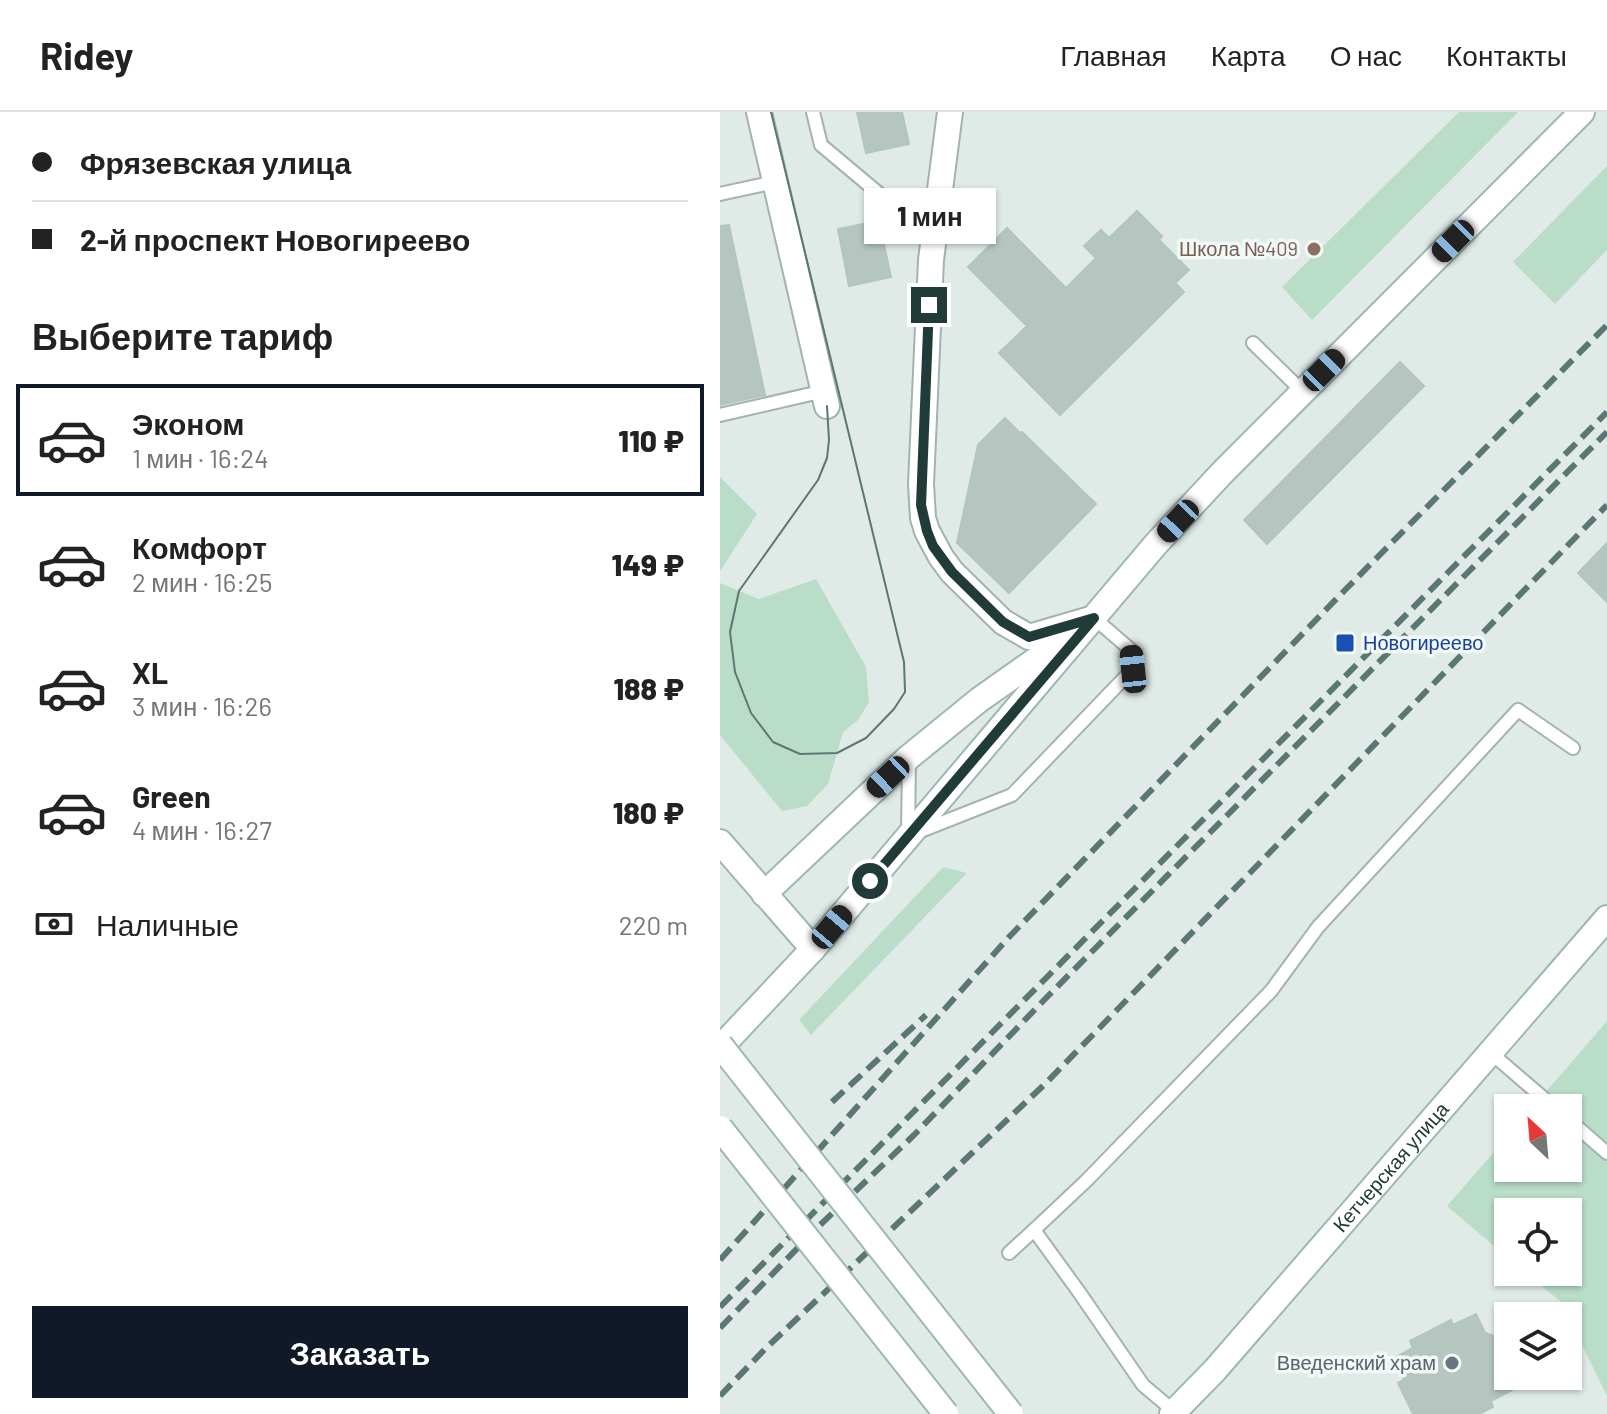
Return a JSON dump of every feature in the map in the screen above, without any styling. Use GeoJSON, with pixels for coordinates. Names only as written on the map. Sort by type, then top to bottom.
{"type":"FeatureCollection","features":[{"type":"Feature","properties":{"kind":"main road"},"geometry":{"type":"LineString","coordinates":[[759,112],[825,398]]}},
{"type":"Feature","properties":{"kind":"main road"},"geometry":{"type":"LineString","coordinates":[[950,112],[931,260],[921,484],[921,505],[927,531],[933,546],[952,572],[1003,622],[1029,637],[1094,618]]}},
{"type":"Feature","properties":{"kind":"main road"},"geometry":{"type":"LineString","coordinates":[[1011,1414],[720,1047],[813,949],[1167,532],[1582,112]]}},
{"type":"Feature","properties":{"kind":"main road"},"geometry":{"type":"LineString","coordinates":[[764,894],[909,757],[979,700],[1094,618]]}},
{"type":"Feature","properties":{"kind":"main road"},"geometry":{"type":"LineString","coordinates":[[720,842],[813,949]]}},
{"type":"Feature","properties":{"kind":"main road","name":"Кетчерская улица"},"geometry":{"type":"LineString","coordinates":[[1174,1413],[1226,1358],[1607,918]]}},
{"type":"Feature","properties":{"kind":"main road"},"geometry":{"type":"LineString","coordinates":[[720,1128],[946,1414]]}},
{"type":"Feature","properties":{"kind":"lane"},"geometry":{"type":"LineString","coordinates":[[813,112],[821,145],[935,236]]}},
{"type":"Feature","properties":{"kind":"lane"},"geometry":{"type":"LineString","coordinates":[[720,194],[775,182]]}},
{"type":"Feature","properties":{"kind":"lane"},"geometry":{"type":"LineString","coordinates":[[1253,343],[1303,392]]}},
{"type":"Feature","properties":{"kind":"lane"},"geometry":{"type":"LineString","coordinates":[[720,415],[825,398]]}},
{"type":"Feature","properties":{"kind":"lane"},"geometry":{"type":"LineString","coordinates":[[909,757],[908,836],[1012,795],[1133,669],[1131,650],[1094,618]]}},
{"type":"Feature","properties":{"kind":"lane"},"geometry":{"type":"LineString","coordinates":[[1009,1253],[1086,1181],[1271,991],[1318,927],[1518,710],[1573,748]]}},
{"type":"Feature","properties":{"kind":"lane"},"geometry":{"type":"LineString","coordinates":[[1491,1053],[1539,1094]]}},
{"type":"Feature","properties":{"kind":"lane"},"geometry":{"type":"LineString","coordinates":[[1582,1131],[1607,1153]]}},
{"type":"Feature","properties":{"kind":"lane"},"geometry":{"type":"LineString","coordinates":[[1034,1230],[1143,1385],[1174,1413]]}},
{"type":"Feature","properties":{"kind":"green space"},"geometry":{"type":"Polygon","coordinates":[[[1459,112],[1518,112],[1312,320],[1282,287],[1459,112]]]}},
{"type":"Feature","properties":{"kind":"green space"},"geometry":{"type":"Polygon","coordinates":[[[1607,166],[1607,250],[1555,304],[1513,262],[1607,166]]]}},
{"type":"Feature","properties":{"kind":"green space"},"geometry":{"type":"Polygon","coordinates":[[[720,477],[757,514],[720,571],[720,477]]]}},
{"type":"Feature","properties":{"kind":"green space"},"geometry":{"type":"Polygon","coordinates":[[[816,579],[866,667],[869,702],[858,720],[843,732],[828,784],[807,806],[782,811],[720,735],[720,583],[759,599],[816,579]]]}},
{"type":"Feature","properties":{"kind":"green space"},"geometry":{"type":"Polygon","coordinates":[[[943,867],[967,873],[811,1035],[799,1020],[943,867]]]}},
{"type":"Feature","properties":{"kind":"green space"},"geometry":{"type":"Polygon","coordinates":[[[1607,1021],[1607,1396],[1582,1345],[1582,1302],[1561,1302],[1542,1286],[1582,1286],[1582,1198],[1494,1198],[1494,1246],[1447,1206],[1494,1152],[1494,1182],[1582,1182],[1582,1094],[1544,1094],[1607,1021]]]}},
{"type":"Feature","properties":{"kind":"building"},"geometry":{"type":"Polygon","coordinates":[[[857,112],[902,112],[909,144],[866,153],[857,112]]]}},
{"type":"Feature","properties":{"kind":"building"},"geometry":{"type":"Polygon","coordinates":[[[1137,211],[1162,236],[1159,240],[1189,270],[1175,283],[1184,292],[1060,415],[999,353],[1027,326],[968,267],[1007,228],[1066,288],[1096,258],[1084,246],[1101,230],[1109,238],[1137,211]]]}},
{"type":"Feature","properties":{"kind":"building"},"geometry":{"type":"Polygon","coordinates":[[[879,221],[891,277],[849,286],[838,229],[879,221]]]}},
{"type":"Feature","properties":{"kind":"building"},"geometry":{"type":"Polygon","coordinates":[[[729,225],[765,395],[720,405],[720,226],[729,225]]]}},
{"type":"Feature","properties":{"kind":"building"},"geometry":{"type":"Polygon","coordinates":[[[1400,362],[1424,386],[1267,544],[1244,520],[1400,362]]]}},
{"type":"Feature","properties":{"kind":"building"},"geometry":{"type":"Polygon","coordinates":[[[1005,418],[1096,504],[1009,593],[957,543],[978,445],[1005,418]]]}},
{"type":"Feature","properties":{"kind":"building"},"geometry":{"type":"Polygon","coordinates":[[[1607,543],[1607,602],[1578,573],[1607,543]]]}},
{"type":"Feature","properties":{"kind":"building","name":"Введенский храм"},"geometry":{"type":"Polygon","coordinates":[[[1476,1314],[1485,1333],[1494,1336],[1494,1390],[1512,1390],[1491,1401],[1493,1407],[1479,1414],[1413,1414],[1398,1383],[1404,1380],[1394,1358],[1413,1348],[1410,1341],[1451,1320],[1453,1325],[1476,1314]]]}},
{"type":"Feature","properties":{"kind":"tram line"},"geometry":{"type":"LineString","coordinates":[[771,112],[904,662],[905,692],[894,709],[866,738],[837,753],[800,754],[773,742],[751,713],[735,672],[730,632],[739,591],[818,480],[827,458],[827,406]]}},
{"type":"Feature","properties":{"kind":"railway"},"geometry":{"type":"LineString","coordinates":[[720,1260],[1010,936],[1607,325]]}},
{"type":"Feature","properties":{"kind":"railway"},"geometry":{"type":"LineString","coordinates":[[720,1307],[1607,412]]}},
{"type":"Feature","properties":{"kind":"railway"},"geometry":{"type":"LineString","coordinates":[[720,1328],[1607,432]]}},
{"type":"Feature","properties":{"kind":"railway"},"geometry":{"type":"LineString","coordinates":[[720,1396],[765,1349],[1047,1082],[1607,505]]}},
{"type":"Feature","properties":{"kind":"railway"},"geometry":{"type":"LineString","coordinates":[[832,1102],[926,1015]]}},
{"type":"Feature","properties":{"kind":"place","name":"Школа №409"},"geometry":{"type":"Point","coordinates":[1314,249]}},
{"type":"Feature","properties":{"kind":"place","name":"Новогиреево"},"geometry":{"type":"Point","coordinates":[1345,643]}},
{"type":"Feature","properties":{"kind":"place","name":"Введенский храм"},"geometry":{"type":"Point","coordinates":[1452,1363]}},
{"type":"Feature","properties":{"kind":"route"},"geometry":{"type":"LineString","coordinates":[[870,881],[1094,618],[1029,637],[1003,622],[952,572],[933,546],[921,505],[929,305]]}}]}
